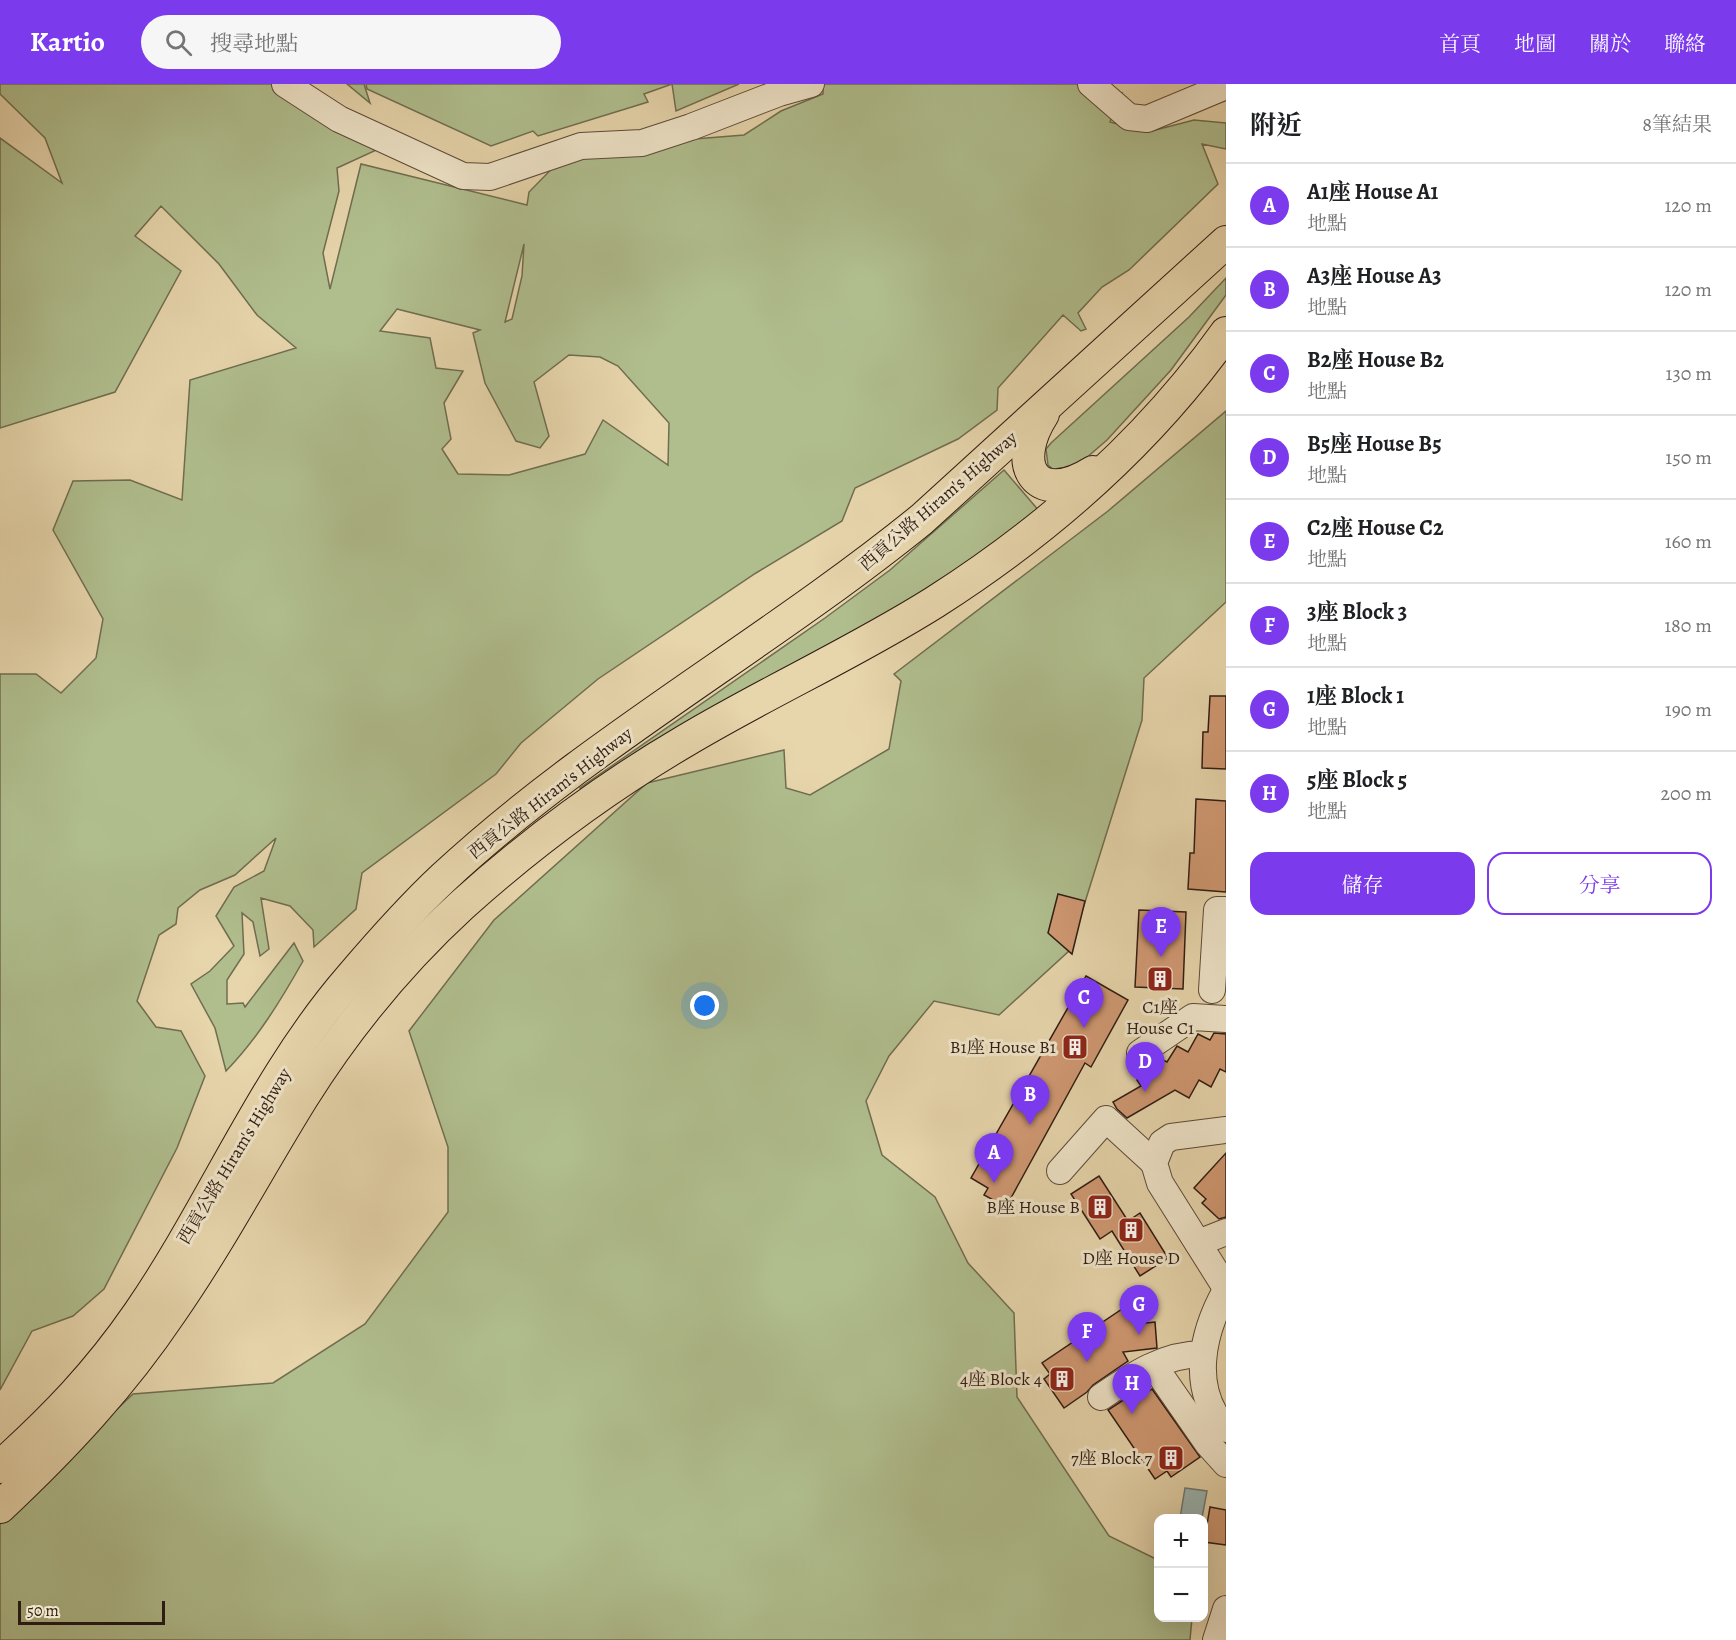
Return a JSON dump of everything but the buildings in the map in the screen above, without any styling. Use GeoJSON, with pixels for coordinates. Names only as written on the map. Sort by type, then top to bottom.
{"type":"FeatureCollection","features":[{"type":"Feature","properties":{"kind":"main road","name":"西貢公路 Hiram's Highway"},"geometry":{"type":"LineString","coordinates":[[52,1420],[96,1373],[141,1310],[266,1098],[314,1024],[347,981],[434,887],[491,836],[556,785],[870,561],[922,519],[1226,242]]}},
{"type":"Feature","properties":{"kind":"main road","name":"西貢公路 Hiram's Highway"},"geometry":{"type":"LineString","coordinates":[[0,1507],[56,1454],[124,1378],[171,1312],[304,1095],[339,1043],[400,969],[459,908],[518,856],[614,784],[687,740],[898,624],[972,577],[1088,487],[1184,388],[1226,333]]}},
{"type":"Feature","properties":{"kind":"main road"},"geometry":{"type":"LineString","coordinates":[[1050,402],[1035,425],[1027,453],[1029,467],[1035,477],[1045,485],[1058,486],[1072,483],[1099,468],[1133,443]]}},
{"type":"Feature","properties":{"kind":"main road"},"geometry":{"type":"LineString","coordinates":[[0,1467],[52,1420]]}},
{"type":"Feature","properties":{"kind":"street"},"geometry":{"type":"LineString","coordinates":[[285,84],[339,118],[463,176],[490,177],[580,146],[642,142],[691,128],[779,93],[811,84]]}},
{"type":"Feature","properties":{"kind":"street"},"geometry":{"type":"LineString","coordinates":[[1091,84],[1129,117],[1147,119],[1226,86]]}},
{"type":"Feature","properties":{"kind":"street"},"geometry":{"type":"LineString","coordinates":[[1212,990],[1217,910],[1226,910]]}},
{"type":"Feature","properties":{"kind":"street"},"geometry":{"type":"LineString","coordinates":[[1140,1053],[1193,1017],[1226,1019]]}},
{"type":"Feature","properties":{"kind":"street"},"geometry":{"type":"LineString","coordinates":[[1060,1171],[1106,1119],[1154,1163],[1160,1183],[1226,1289],[1216,1308],[1203,1354],[1206,1392],[1217,1418],[1226,1429]]}},
{"type":"Feature","properties":{"kind":"street"},"geometry":{"type":"LineString","coordinates":[[1154,1163],[1162,1143],[1171,1137],[1226,1130]]}},
{"type":"Feature","properties":{"kind":"street"},"geometry":{"type":"LineString","coordinates":[[1198,1243],[1226,1232]]}},
{"type":"Feature","properties":{"kind":"street"},"geometry":{"type":"LineString","coordinates":[[1101,1397],[1132,1376],[1180,1354],[1203,1354]]}},
{"type":"Feature","properties":{"kind":"street"},"geometry":{"type":"LineString","coordinates":[[1154,1366],[1208,1444],[1226,1464]]}},
{"type":"Feature","properties":{"kind":"street","name":"西貢公路 Hiram's Highway"},"geometry":{"type":"LineString","coordinates":[[0,1460],[52,1420]]}},
{"type":"Feature","properties":{"kind":"street"},"geometry":{"type":"LineString","coordinates":[[1216,1640],[1226,1609]]}},
{"type":"Feature","properties":{"kind":"green space"},"geometry":{"type":"Polygon","coordinates":[[[0,84],[282,84],[383,147],[337,168],[339,191],[323,253],[330,289],[361,164],[527,205],[529,192],[584,136],[682,140],[744,135],[781,111],[823,94],[823,84],[1087,84],[1087,97],[1122,93],[1110,122],[1148,132],[1194,120],[1226,123],[1226,149],[1202,144],[1218,184],[1129,270],[1102,287],[1078,313],[1086,329],[1081,331],[1063,315],[998,388],[997,410],[958,439],[855,488],[842,521],[756,573],[598,679],[521,743],[496,774],[362,873],[356,909],[314,947],[313,930],[290,906],[261,898],[269,949],[260,956],[253,922],[242,913],[244,954],[227,980],[227,1004],[243,1003],[245,1007],[294,943],[303,961],[268,1018],[226,1071],[215,1028],[191,984],[210,971],[234,946],[216,916],[234,887],[264,871],[276,838],[235,875],[200,890],[178,908],[176,924],[159,935],[137,1001],[156,1027],[181,1031],[205,1076],[177,1148],[104,1289],[73,1316],[32,1331],[0,1390],[0,674],[36,674],[61,693],[96,658],[103,619],[53,530],[73,481],[130,480],[182,500],[190,380],[296,348],[257,315],[219,264],[161,206],[135,236],[181,271],[115,392],[0,428],[0,138],[62,183],[45,138],[0,94],[0,84]],[[524,244],[505,322],[512,319],[522,276],[524,244]],[[397,309],[380,331],[430,338],[436,368],[463,371],[444,403],[451,439],[442,449],[458,474],[509,475],[585,454],[603,420],[668,465],[669,423],[618,366],[600,357],[569,355],[534,382],[549,436],[540,448],[516,441],[485,383],[473,333],[480,330],[397,309]]]}},
{"type":"Feature","properties":{"kind":"green space"},"geometry":{"type":"Polygon","coordinates":[[[347,84],[364,84],[370,103],[347,84]]]}},
{"type":"Feature","properties":{"kind":"green space"},"geometry":{"type":"Polygon","coordinates":[[[366,84],[672,84],[644,94],[648,102],[538,136],[533,131],[491,146],[367,89],[366,84]]]}},
{"type":"Feature","properties":{"kind":"green space"},"geometry":{"type":"Polygon","coordinates":[[[672,84],[739,84],[676,111],[672,84]]]}},
{"type":"Feature","properties":{"kind":"green space"},"geometry":{"type":"Polygon","coordinates":[[[1226,278],[1226,295],[1171,370],[1107,440],[1071,471],[1054,470],[1048,465],[1046,449],[1051,443],[1189,317],[1226,278]]]}},
{"type":"Feature","properties":{"kind":"green space"},"geometry":{"type":"Polygon","coordinates":[[[1226,411],[1226,602],[1144,678],[1142,720],[1070,950],[999,1015],[934,1001],[889,1056],[866,1101],[882,1155],[935,1197],[968,1263],[1014,1313],[1017,1397],[1109,1536],[1154,1558],[1154,1622],[1192,1622],[1190,1640],[0,1640],[0,1520],[133,1394],[273,1383],[365,1324],[448,1212],[448,1147],[409,1031],[494,920],[647,783],[784,750],[786,788],[810,795],[889,749],[901,681],[894,674],[1108,511],[1226,411]]]}},
{"type":"Feature","properties":{"kind":"green space"},"geometry":{"type":"Polygon","coordinates":[[[1004,470],[1040,512],[947,582],[583,792],[580,788],[825,618],[890,570],[1004,470]]]}},
{"type":"Feature","properties":{"kind":"water"},"geometry":{"type":"Polygon","coordinates":[[[1185,1488],[1207,1491],[1203,1514],[1181,1514],[1185,1488]]]}},
{"type":"Feature","properties":{"kind":"place","name":"C2座 House C2"},"geometry":{"type":"Point","coordinates":[1161,957]}},
{"type":"Feature","properties":{"kind":"place","name":"C1座 House C1"},"geometry":{"type":"Point","coordinates":[1160,979]}},
{"type":"Feature","properties":{"kind":"place","name":"B2座 House B2"},"geometry":{"type":"Point","coordinates":[1084,1028]}},
{"type":"Feature","properties":{"kind":"place","name":"B1座 House B1"},"geometry":{"type":"Point","coordinates":[1075,1047]}},
{"type":"Feature","properties":{"kind":"place","name":"B5座 House B5"},"geometry":{"type":"Point","coordinates":[1145,1092]}},
{"type":"Feature","properties":{"kind":"place","name":"A3座 House A3"},"geometry":{"type":"Point","coordinates":[1030,1125]}},
{"type":"Feature","properties":{"kind":"place","name":"A1座 House A1"},"geometry":{"type":"Point","coordinates":[994,1183]}},
{"type":"Feature","properties":{"kind":"place","name":"B座 House B"},"geometry":{"type":"Point","coordinates":[1100,1207]}},
{"type":"Feature","properties":{"kind":"place","name":"D座 House D"},"geometry":{"type":"Point","coordinates":[1131,1230]}},
{"type":"Feature","properties":{"kind":"place","name":"1座 Block 1"},"geometry":{"type":"Point","coordinates":[1139,1335]}},
{"type":"Feature","properties":{"kind":"place","name":"3座 Block 3"},"geometry":{"type":"Point","coordinates":[1087,1362]}},
{"type":"Feature","properties":{"kind":"place","name":"4座 Block 4"},"geometry":{"type":"Point","coordinates":[1062,1379]}},
{"type":"Feature","properties":{"kind":"place","name":"5座 Block 5"},"geometry":{"type":"Point","coordinates":[1132,1414]}},
{"type":"Feature","properties":{"kind":"place","name":"7座 Block 7"},"geometry":{"type":"Point","coordinates":[1171,1458]}}]}
